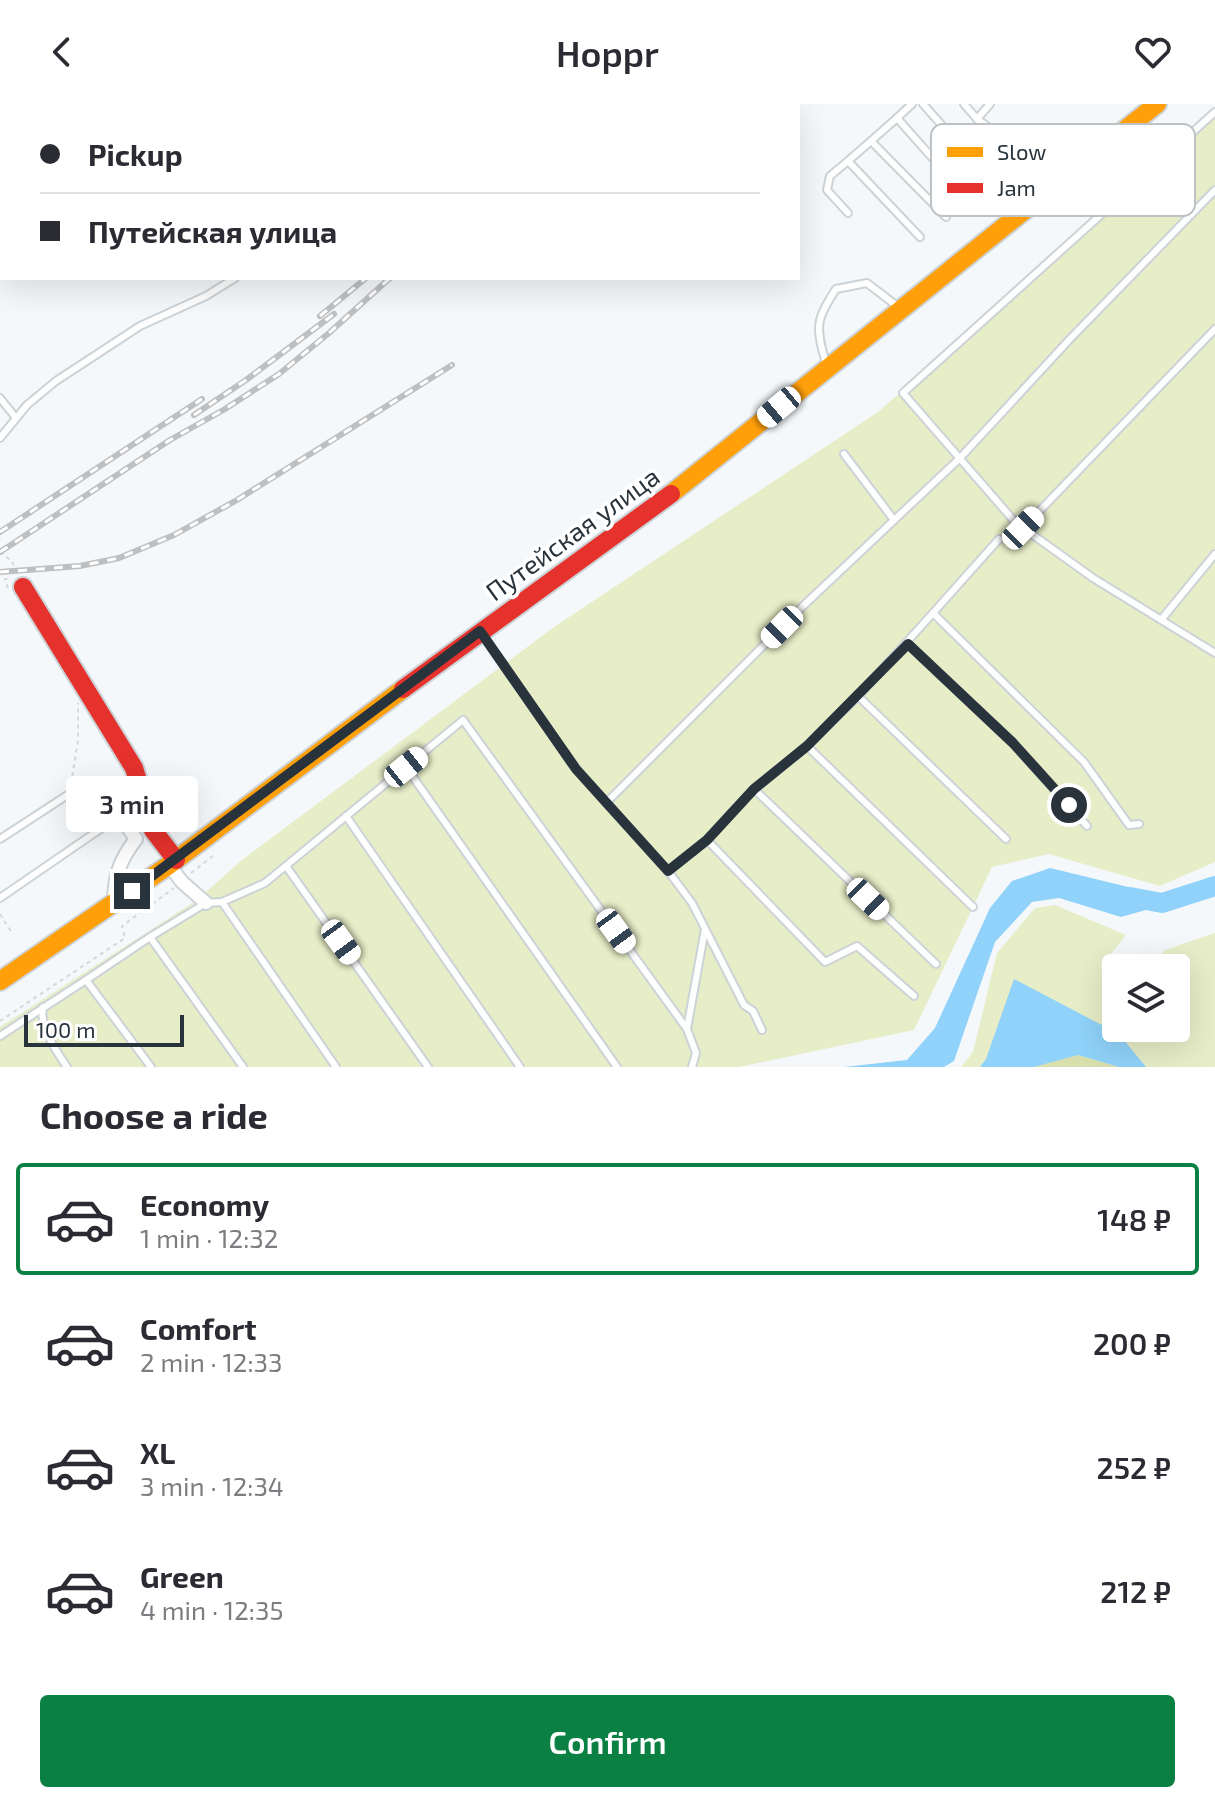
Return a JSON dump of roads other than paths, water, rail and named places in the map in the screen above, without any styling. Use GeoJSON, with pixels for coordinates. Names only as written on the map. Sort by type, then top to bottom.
{"type":"FeatureCollection","features":[{"type":"Feature","properties":{"kind":"main road","name":"Путейская улица"},"geometry":{"type":"LineString","coordinates":[[1131,124],[1157,104]]}},
{"type":"Feature","properties":{"kind":"main road","name":"Путейская улица"},"geometry":{"type":"LineString","coordinates":[[0,981],[172,863],[480,631],[661,502],[1015,216]]}},
{"type":"Feature","properties":{"kind":"main road"},"geometry":{"type":"LineString","coordinates":[[18,585],[134,768],[153,830],[172,863]]}},
{"type":"Feature","properties":{"kind":"street"},"geometry":{"type":"LineString","coordinates":[[120,816],[136,839]]}},
{"type":"Feature","properties":{"kind":"street"},"geometry":{"type":"LineString","coordinates":[[114,904],[114,882],[121,858],[136,839],[153,830]]}},
{"type":"Feature","properties":{"kind":"street"},"geometry":{"type":"LineString","coordinates":[[172,863],[182,882],[206,903]]}},
{"type":"Feature","properties":{"kind":"lane"},"geometry":{"type":"LineString","coordinates":[[923,104],[941,124]]}},
{"type":"Feature","properties":{"kind":"lane"},"geometry":{"type":"LineString","coordinates":[[964,104],[984,124]]}},
{"type":"Feature","properties":{"kind":"lane"},"geometry":{"type":"LineString","coordinates":[[977,119],[990,104]]}},
{"type":"Feature","properties":{"kind":"lane"},"geometry":{"type":"LineString","coordinates":[[848,213],[827,190],[830,176],[907,106]]}},
{"type":"Feature","properties":{"kind":"lane"},"geometry":{"type":"LineString","coordinates":[[1195,130],[1215,112]]}},
{"type":"Feature","properties":{"kind":"lane"},"geometry":{"type":"LineString","coordinates":[[897,118],[931,156]]}},
{"type":"Feature","properties":{"kind":"lane"},"geometry":{"type":"LineString","coordinates":[[871,141],[931,202]]}},
{"type":"Feature","properties":{"kind":"lane"},"geometry":{"type":"LineString","coordinates":[[848,161],[920,237]]}},
{"type":"Feature","properties":{"kind":"lane"},"geometry":{"type":"LineString","coordinates":[[1195,211],[1215,190]]}},
{"type":"Feature","properties":{"kind":"lane"},"geometry":{"type":"LineString","coordinates":[[1100,216],[903,393],[1023,528],[1093,578],[1215,653]]}},
{"type":"Feature","properties":{"kind":"lane"},"geometry":{"type":"LineString","coordinates":[[606,803],[802,607],[960,458],[1190,216]]}},
{"type":"Feature","properties":{"kind":"lane"},"geometry":{"type":"LineString","coordinates":[[0,438],[27,405],[56,381],[140,326],[206,296],[232,280]]}},
{"type":"Feature","properties":{"kind":"lane"},"geometry":{"type":"LineString","coordinates":[[827,367],[819,340],[819,316],[836,289],[867,283],[900,308]]}},
{"type":"Feature","properties":{"kind":"lane"},"geometry":{"type":"LineString","coordinates":[[1023,528],[1215,329]]}},
{"type":"Feature","properties":{"kind":"lane"},"geometry":{"type":"LineString","coordinates":[[0,398],[16,418]]}},
{"type":"Feature","properties":{"kind":"lane"},"geometry":{"type":"LineString","coordinates":[[844,454],[894,520]]}},
{"type":"Feature","properties":{"kind":"lane"},"geometry":{"type":"LineString","coordinates":[[668,871],[707,840],[754,789],[807,746],[858,696],[908,644],[999,539]]}},
{"type":"Feature","properties":{"kind":"lane"},"geometry":{"type":"LineString","coordinates":[[1161,620],[1215,554]]}},
{"type":"Feature","properties":{"kind":"lane"},"geometry":{"type":"LineString","coordinates":[[933,613],[1084,762],[1129,825],[1139,824]]}},
{"type":"Feature","properties":{"kind":"lane"},"geometry":{"type":"LineString","coordinates":[[480,631],[576,769],[668,871],[692,903],[744,1005],[753,1011],[762,1030]]}},
{"type":"Feature","properties":{"kind":"lane"},"geometry":{"type":"LineString","coordinates":[[908,644],[1013,743],[1087,826]]}},
{"type":"Feature","properties":{"kind":"lane"},"geometry":{"type":"LineString","coordinates":[[858,696],[1006,839]]}},
{"type":"Feature","properties":{"kind":"lane"},"geometry":{"type":"LineString","coordinates":[[0,1036],[206,903],[222,902],[265,883],[463,720],[687,1029],[696,1053],[692,1067]]}},
{"type":"Feature","properties":{"kind":"lane"},"geometry":{"type":"LineString","coordinates":[[807,746],[973,907]]}},
{"type":"Feature","properties":{"kind":"lane"},"geometry":{"type":"LineString","coordinates":[[406,767],[617,1067]]}},
{"type":"Feature","properties":{"kind":"lane"},"geometry":{"type":"LineString","coordinates":[[0,898],[120,816],[134,768]]}},
{"type":"Feature","properties":{"kind":"lane"},"geometry":{"type":"LineString","coordinates":[[754,789],[936,964]]}},
{"type":"Feature","properties":{"kind":"lane"},"geometry":{"type":"LineString","coordinates":[[0,839],[69,794],[96,832]]}},
{"type":"Feature","properties":{"kind":"lane"},"geometry":{"type":"LineString","coordinates":[[346,816],[520,1067]]}},
{"type":"Feature","properties":{"kind":"lane"},"geometry":{"type":"LineString","coordinates":[[707,840],[825,962],[857,946],[914,996]]}},
{"type":"Feature","properties":{"kind":"lane"},"geometry":{"type":"LineString","coordinates":[[286,866],[428,1067]]}},
{"type":"Feature","properties":{"kind":"lane"},"geometry":{"type":"LineString","coordinates":[[222,902],[336,1067]]}},
{"type":"Feature","properties":{"kind":"lane"},"geometry":{"type":"LineString","coordinates":[[687,1029],[705,929]]}},
{"type":"Feature","properties":{"kind":"lane"},"geometry":{"type":"LineString","coordinates":[[150,937],[243,1067]]}},
{"type":"Feature","properties":{"kind":"lane"},"geometry":{"type":"LineString","coordinates":[[86,980],[151,1067]]}},
{"type":"Feature","properties":{"kind":"lane"},"geometry":{"type":"LineString","coordinates":[[43,1007],[42,1013],[53,1045],[67,1067]]}},
{"type":"Feature","properties":{"kind":"water"},"geometry":{"type":"Polygon","coordinates":[[[1050,868],[1157,894],[1153,908],[1121,917],[1059,898],[1032,902],[995,942],[954,1061],[944,1067],[844,1067],[907,1060],[935,1028],[990,908],[1012,881],[1050,868]]]}},
{"type":"Feature","properties":{"kind":"water"},"geometry":{"type":"Polygon","coordinates":[[[1014,979],[1102,1025],[1102,1042],[1126,1042],[1146,1067],[1119,1067],[1078,1055],[1034,1067],[980,1067],[986,1059],[1014,979]]]}},
{"type":"Feature","properties":{"kind":"waterway"},"geometry":{"type":"LineString","coordinates":[[1130,897],[1162,903],[1215,886]]}},
{"type":"Feature","properties":{"kind":"railway"},"geometry":{"type":"LineString","coordinates":[[320,316],[364,280]]}},
{"type":"Feature","properties":{"kind":"railway"},"geometry":{"type":"LineString","coordinates":[[0,552],[170,440],[279,374],[388,280]]}},
{"type":"Feature","properties":{"kind":"railway"},"geometry":{"type":"LineString","coordinates":[[194,415],[334,314]]}},
{"type":"Feature","properties":{"kind":"railway"},"geometry":{"type":"LineString","coordinates":[[0,572],[80,566],[119,558],[174,535],[237,500],[452,365]]}},
{"type":"Feature","properties":{"kind":"railway"},"geometry":{"type":"LineString","coordinates":[[0,532],[202,399]]}}]}
